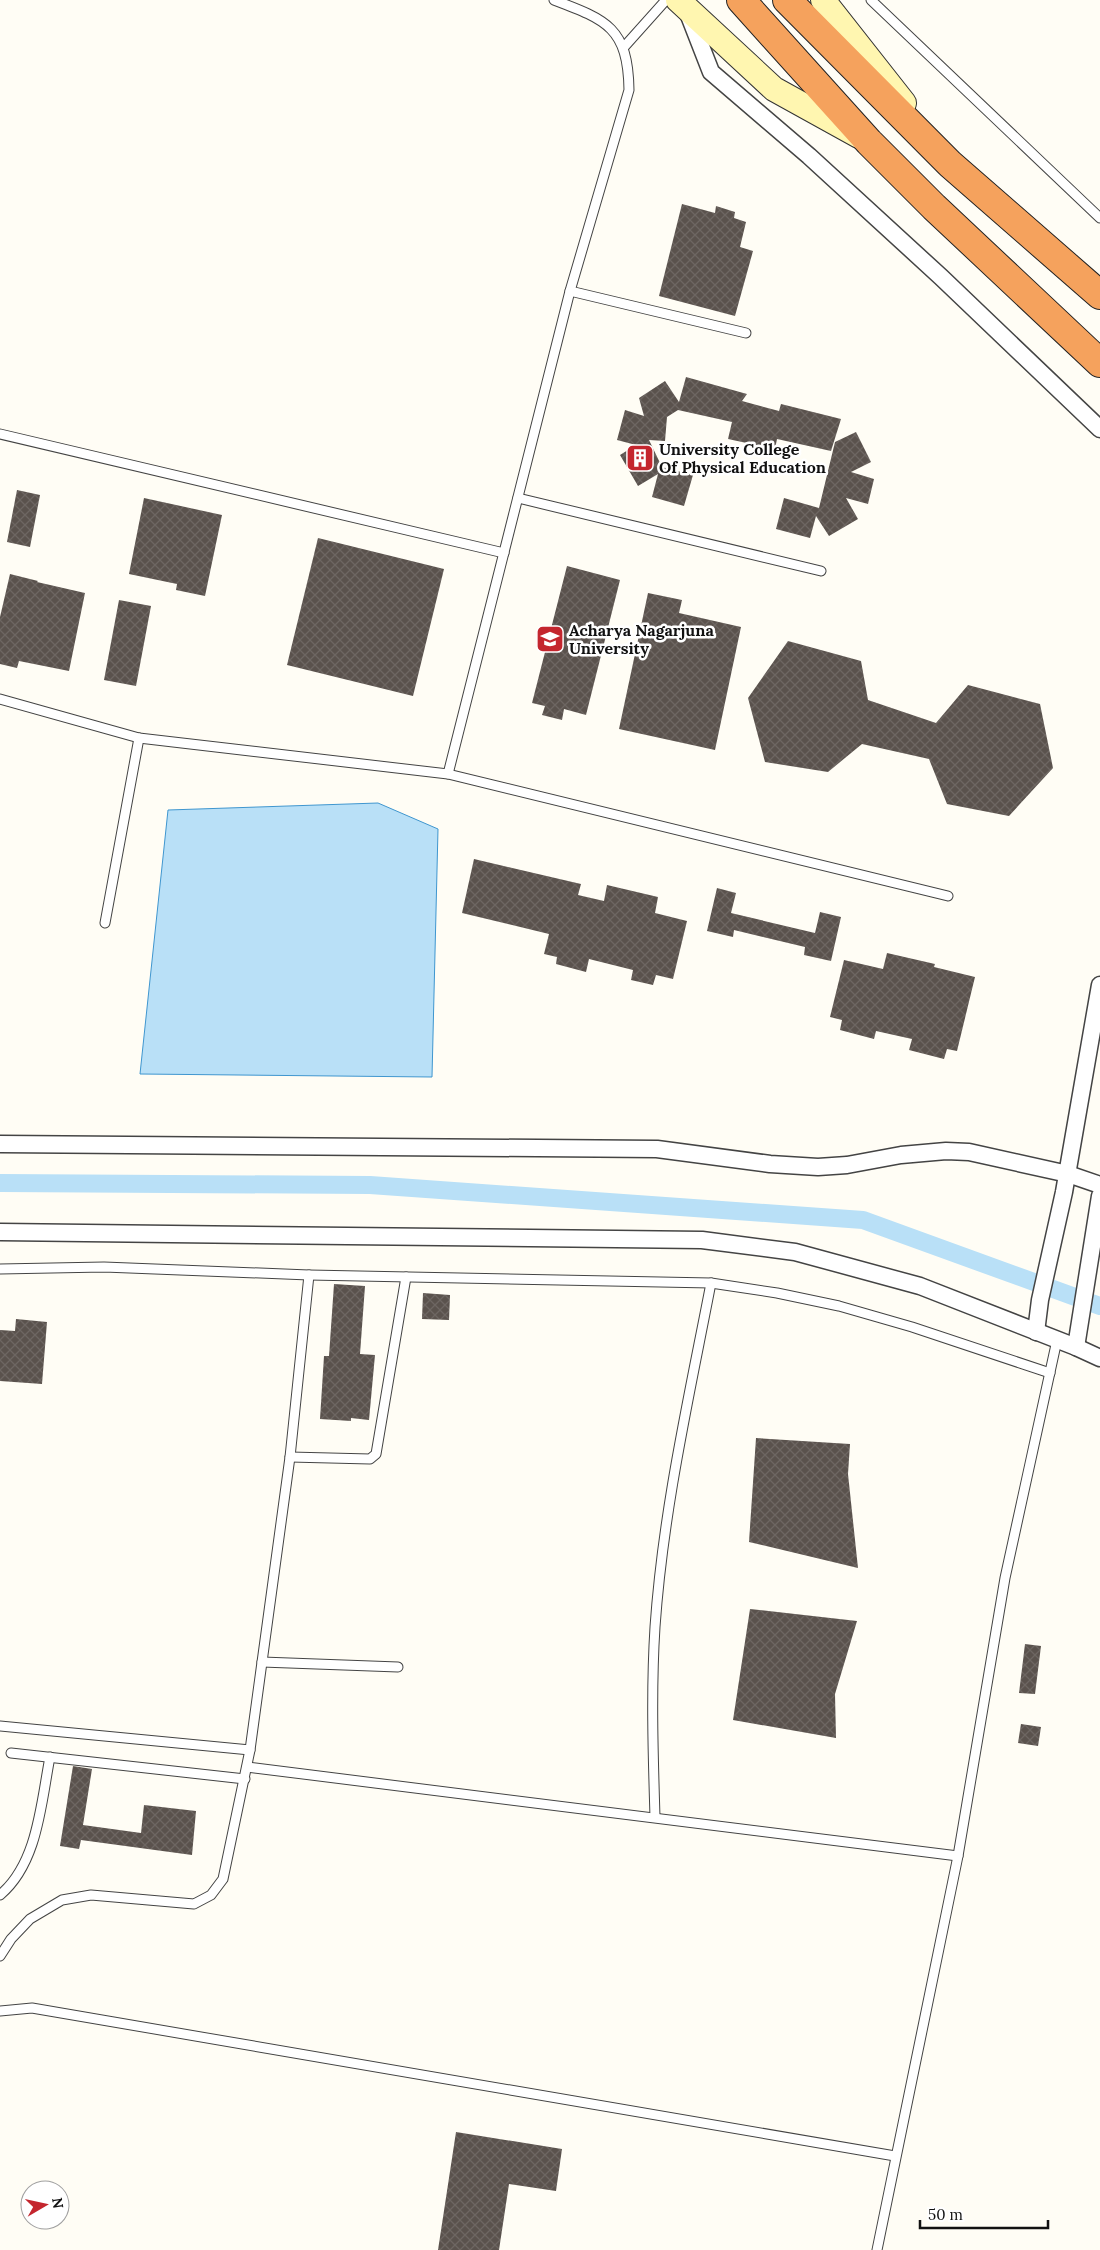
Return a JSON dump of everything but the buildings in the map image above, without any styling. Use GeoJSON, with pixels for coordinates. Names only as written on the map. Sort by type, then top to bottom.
{"type":"FeatureCollection","features":[{"type":"Feature","properties":{"kind":"highway"},"geometry":{"type":"LineString","coordinates":[[742,0],[869,142],[934,207],[1100,363]]}},
{"type":"Feature","properties":{"kind":"highway"},"geometry":{"type":"LineString","coordinates":[[787,0],[950,164],[1100,295]]}},
{"type":"Feature","properties":{"kind":"main road"},"geometry":{"type":"LineString","coordinates":[[824,0],[950,164]]}},
{"type":"Feature","properties":{"kind":"main road"},"geometry":{"type":"LineString","coordinates":[[682,5],[774,89],[869,142]]}},
{"type":"Feature","properties":{"kind":"street"},"geometry":{"type":"LineString","coordinates":[[682,5],[711,72],[817,162],[1100,429]]}},
{"type":"Feature","properties":{"kind":"street"},"geometry":{"type":"LineString","coordinates":[[1036,1332],[1040,1300],[1068,1174],[1100,985]]}},
{"type":"Feature","properties":{"kind":"street"},"geometry":{"type":"LineString","coordinates":[[0,1144],[657,1149],[770,1164],[818,1167],[848,1165],[902,1155],[946,1151],[969,1152],[1068,1174],[1100,1185]]}},
{"type":"Feature","properties":{"kind":"street"},"geometry":{"type":"LineString","coordinates":[[1076,1347],[1100,1200]]}},
{"type":"Feature","properties":{"kind":"street"},"geometry":{"type":"LineString","coordinates":[[0,1232],[702,1240],[794,1252],[920,1286],[1100,1358]]}},
{"type":"Feature","properties":{"kind":"lane"},"geometry":{"type":"LineString","coordinates":[[448,774],[570,291],[629,90],[629,66],[624,47],[608,25],[586,12],[554,0]]}},
{"type":"Feature","properties":{"kind":"lane"},"geometry":{"type":"LineString","coordinates":[[624,47],[666,0]]}},
{"type":"Feature","properties":{"kind":"lane"},"geometry":{"type":"LineString","coordinates":[[871,0],[1100,218]]}},
{"type":"Feature","properties":{"kind":"lane"},"geometry":{"type":"LineString","coordinates":[[570,291],[746,333]]}},
{"type":"Feature","properties":{"kind":"lane"},"geometry":{"type":"LineString","coordinates":[[0,434],[504,553]]}},
{"type":"Feature","properties":{"kind":"lane"},"geometry":{"type":"LineString","coordinates":[[518,498],[821,571]]}},
{"type":"Feature","properties":{"kind":"lane"},"geometry":{"type":"LineString","coordinates":[[0,699],[139,738],[448,774],[948,896]]}},
{"type":"Feature","properties":{"kind":"lane"},"geometry":{"type":"LineString","coordinates":[[105,923],[139,738]]}},
{"type":"Feature","properties":{"kind":"lane"},"geometry":{"type":"LineString","coordinates":[[0,1269],[104,1266],[309,1275],[711,1283],[778,1293],[839,1306],[912,1327],[1050,1373]]}},
{"type":"Feature","properties":{"kind":"lane"},"geometry":{"type":"LineString","coordinates":[[0,1956],[11,1939],[30,1919],[46,1908],[73,1896],[91,1895],[194,1904],[211,1895],[224,1879],[250,1750],[290,1456],[309,1275]]}},
{"type":"Feature","properties":{"kind":"lane"},"geometry":{"type":"LineString","coordinates":[[290,1456],[370,1458],[376,1454],[406,1277]]}},
{"type":"Feature","properties":{"kind":"lane"},"geometry":{"type":"LineString","coordinates":[[655,1817],[652,1701],[657,1607],[673,1480],[711,1283]]}},
{"type":"Feature","properties":{"kind":"lane"},"geometry":{"type":"LineString","coordinates":[[877,2250],[958,1856],[1005,1578],[1057,1340]]}},
{"type":"Feature","properties":{"kind":"lane"},"geometry":{"type":"LineString","coordinates":[[262,1662],[398,1667]]}},
{"type":"Feature","properties":{"kind":"lane"},"geometry":{"type":"LineString","coordinates":[[0,1726],[250,1750]]}},
{"type":"Feature","properties":{"kind":"lane"},"geometry":{"type":"LineString","coordinates":[[11,1753],[245,1779]]}},
{"type":"Feature","properties":{"kind":"lane"},"geometry":{"type":"LineString","coordinates":[[0,1896],[18,1874],[28,1855],[50,1757]]}},
{"type":"Feature","properties":{"kind":"lane"},"geometry":{"type":"LineString","coordinates":[[247,1767],[958,1856]]}},
{"type":"Feature","properties":{"kind":"lane"},"geometry":{"type":"LineString","coordinates":[[0,2011],[32,2008],[895,2156]]}},
{"type":"Feature","properties":{"kind":"water"},"geometry":{"type":"Polygon","coordinates":[[[378,803],[438,829],[432,1077],[140,1074],[168,810],[378,803]]]}},
{"type":"Feature","properties":{"kind":"waterway"},"geometry":{"type":"LineString","coordinates":[[0,1183],[370,1185],[863,1220],[1100,1306]]}},
{"type":"Feature","properties":{"kind":"place","name":"University College Of Physical Education"},"geometry":{"type":"Point","coordinates":[640,458]}},
{"type":"Feature","properties":{"kind":"place","name":"Acharya Nagarjuna University"},"geometry":{"type":"Point","coordinates":[550,639]}}]}
